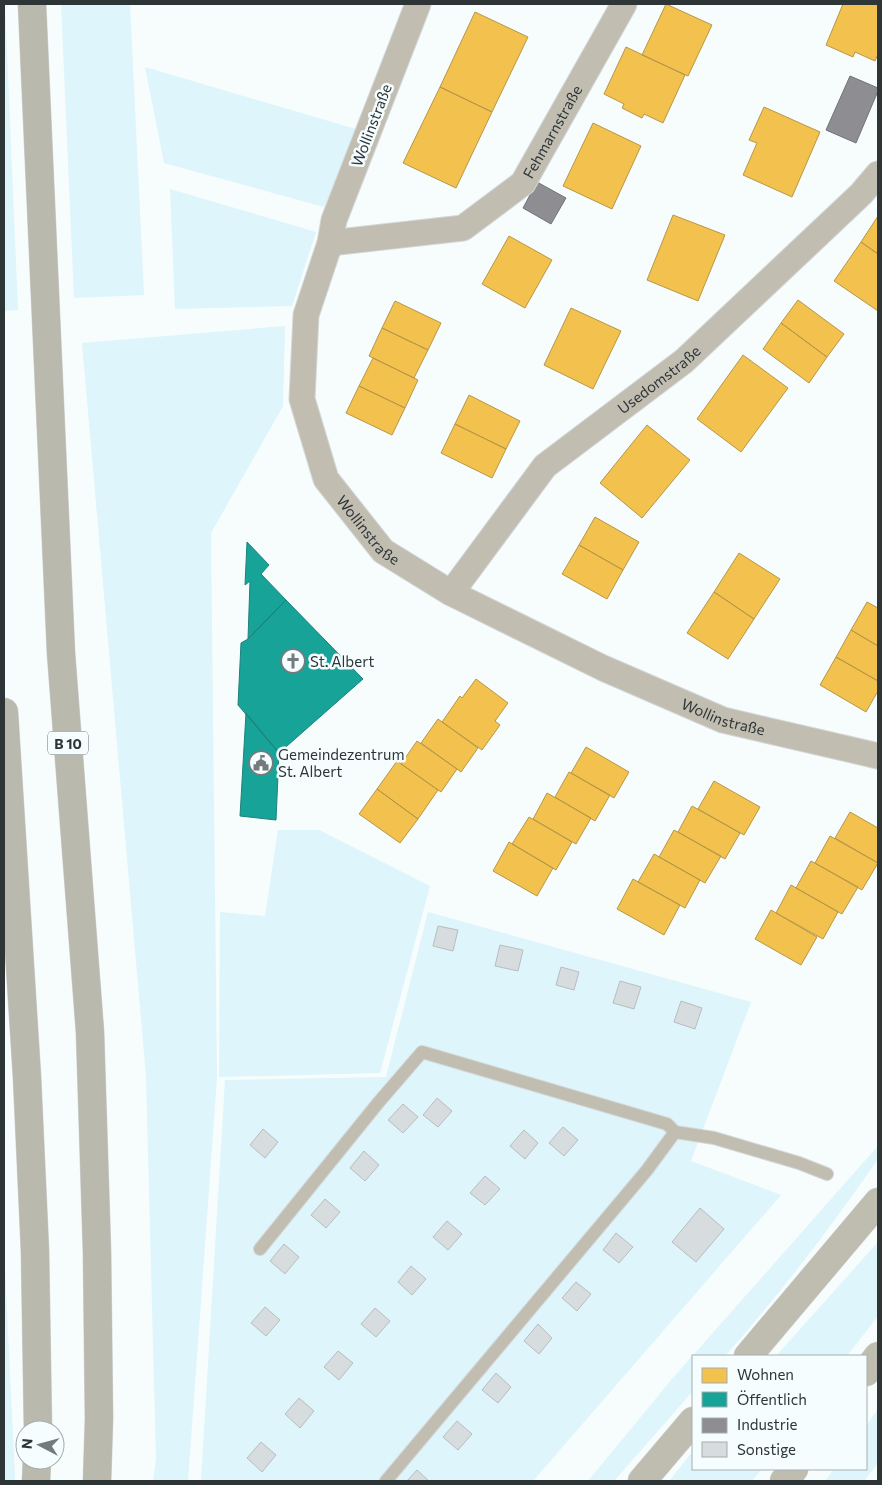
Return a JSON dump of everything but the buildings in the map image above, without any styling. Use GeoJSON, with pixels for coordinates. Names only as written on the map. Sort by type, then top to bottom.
{"type":"FeatureCollection","features":[{"type":"Feature","properties":{"kind":"highway","name":"B 10"},"geometry":{"type":"LineString","coordinates":[[32,4],[61,653],[90,1032],[97,1252],[99,1419],[97,1481]]}},
{"type":"Feature","properties":{"kind":"highway"},"geometry":{"type":"LineString","coordinates":[[4,712],[27,1077],[35,1251],[38,1420]]}},
{"type":"Feature","properties":{"kind":"main road"},"geometry":{"type":"LineString","coordinates":[[749,1355],[878,1202]]}},
{"type":"Feature","properties":{"kind":"main road"},"geometry":{"type":"LineString","coordinates":[[867,1371],[878,1356]]}},
{"type":"Feature","properties":{"kind":"main road"},"geometry":{"type":"LineString","coordinates":[[642,1481],[692,1422]]}},
{"type":"Feature","properties":{"kind":"main road"},"geometry":{"type":"LineString","coordinates":[[784,1481],[793,1470]]}},
{"type":"Feature","properties":{"kind":"street","name":"Wollinstraße"},"geometry":{"type":"LineString","coordinates":[[418,4],[334,220],[330,243],[306,315],[302,399],[326,480],[383,551],[451,593],[603,668],[723,720],[878,756]]}},
{"type":"Feature","properties":{"kind":"street","name":"Fehmarnstraße"},"geometry":{"type":"LineString","coordinates":[[330,243],[462,228],[524,183],[624,4]]}},
{"type":"Feature","properties":{"kind":"street","name":"Usedomstraße"},"geometry":{"type":"LineString","coordinates":[[451,593],[545,466],[684,361],[861,194],[878,174]]}},
{"type":"Feature","properties":{"kind":"lane"},"geometry":{"type":"LineString","coordinates":[[260,1249],[378,1103],[422,1052],[667,1124],[675,1132],[714,1138],[799,1163],[827,1174]]}},
{"type":"Feature","properties":{"kind":"lane"},"geometry":{"type":"LineString","coordinates":[[386,1481],[647,1170],[675,1132]]}},
{"type":"Feature","properties":{"kind":"shaded area"},"geometry":{"type":"Polygon","coordinates":[[[4,4],[18,310],[4,311],[4,4]]]}},
{"type":"Feature","properties":{"kind":"shaded area"},"geometry":{"type":"Polygon","coordinates":[[[61,4],[130,4],[144,295],[74,298],[61,4]]]}},
{"type":"Feature","properties":{"kind":"shaded area"},"geometry":{"type":"Polygon","coordinates":[[[145,67],[359,130],[324,207],[164,163],[145,67]]]}},
{"type":"Feature","properties":{"kind":"shaded area"},"geometry":{"type":"Polygon","coordinates":[[[170,189],[316,232],[292,306],[175,309],[170,189]]]}},
{"type":"Feature","properties":{"kind":"shaded area"},"geometry":{"type":"Polygon","coordinates":[[[285,326],[283,406],[211,533],[217,1078],[188,1481],[153,1481],[156,1459],[146,1076],[82,343],[285,326]]]}},
{"type":"Feature","properties":{"kind":"shaded area"},"geometry":{"type":"Polygon","coordinates":[[[278,830],[319,830],[430,886],[380,1073],[219,1077],[220,912],[265,916],[278,830]]]}},
{"type":"Feature","properties":{"kind":"shaded area"},"geometry":{"type":"Polygon","coordinates":[[[428,912],[751,1002],[691,1161],[781,1195],[533,1481],[201,1481],[225,1080],[386,1077],[428,912]]]}},
{"type":"Feature","properties":{"kind":"shaded area"},"geometry":{"type":"Polygon","coordinates":[[[878,1146],[878,1159],[823,1235],[766,1309],[726,1355],[693,1355],[878,1146]]]}},
{"type":"Feature","properties":{"kind":"shaded area"},"geometry":{"type":"Polygon","coordinates":[[[878,1242],[878,1316],[848,1355],[777,1355],[878,1242]]]}},
{"type":"Feature","properties":{"kind":"shaded area"},"geometry":{"type":"Polygon","coordinates":[[[4,1249],[15,1477],[15,1481],[4,1481],[4,1249]]]}},
{"type":"Feature","properties":{"kind":"shaded area"},"geometry":{"type":"Polygon","coordinates":[[[692,1356],[692,1392],[614,1481],[588,1481],[692,1356]]]}},
{"type":"Feature","properties":{"kind":"shaded area"},"geometry":{"type":"Polygon","coordinates":[[[878,1409],[878,1463],[864,1481],[825,1481],[833,1470],[867,1470],[867,1425],[878,1409]]]}},
{"type":"Feature","properties":{"kind":"shaded area"},"geometry":{"type":"Polygon","coordinates":[[[692,1452],[692,1470],[761,1470],[752,1481],[669,1481],[692,1452]]]}},
{"type":"Feature","properties":{"kind":"place","name":"St. Albert"},"geometry":{"type":"Point","coordinates":[293,661]}},
{"type":"Feature","properties":{"kind":"place","name":"Gemeindezentrum St. Albert"},"geometry":{"type":"Point","coordinates":[261,763]}}]}
